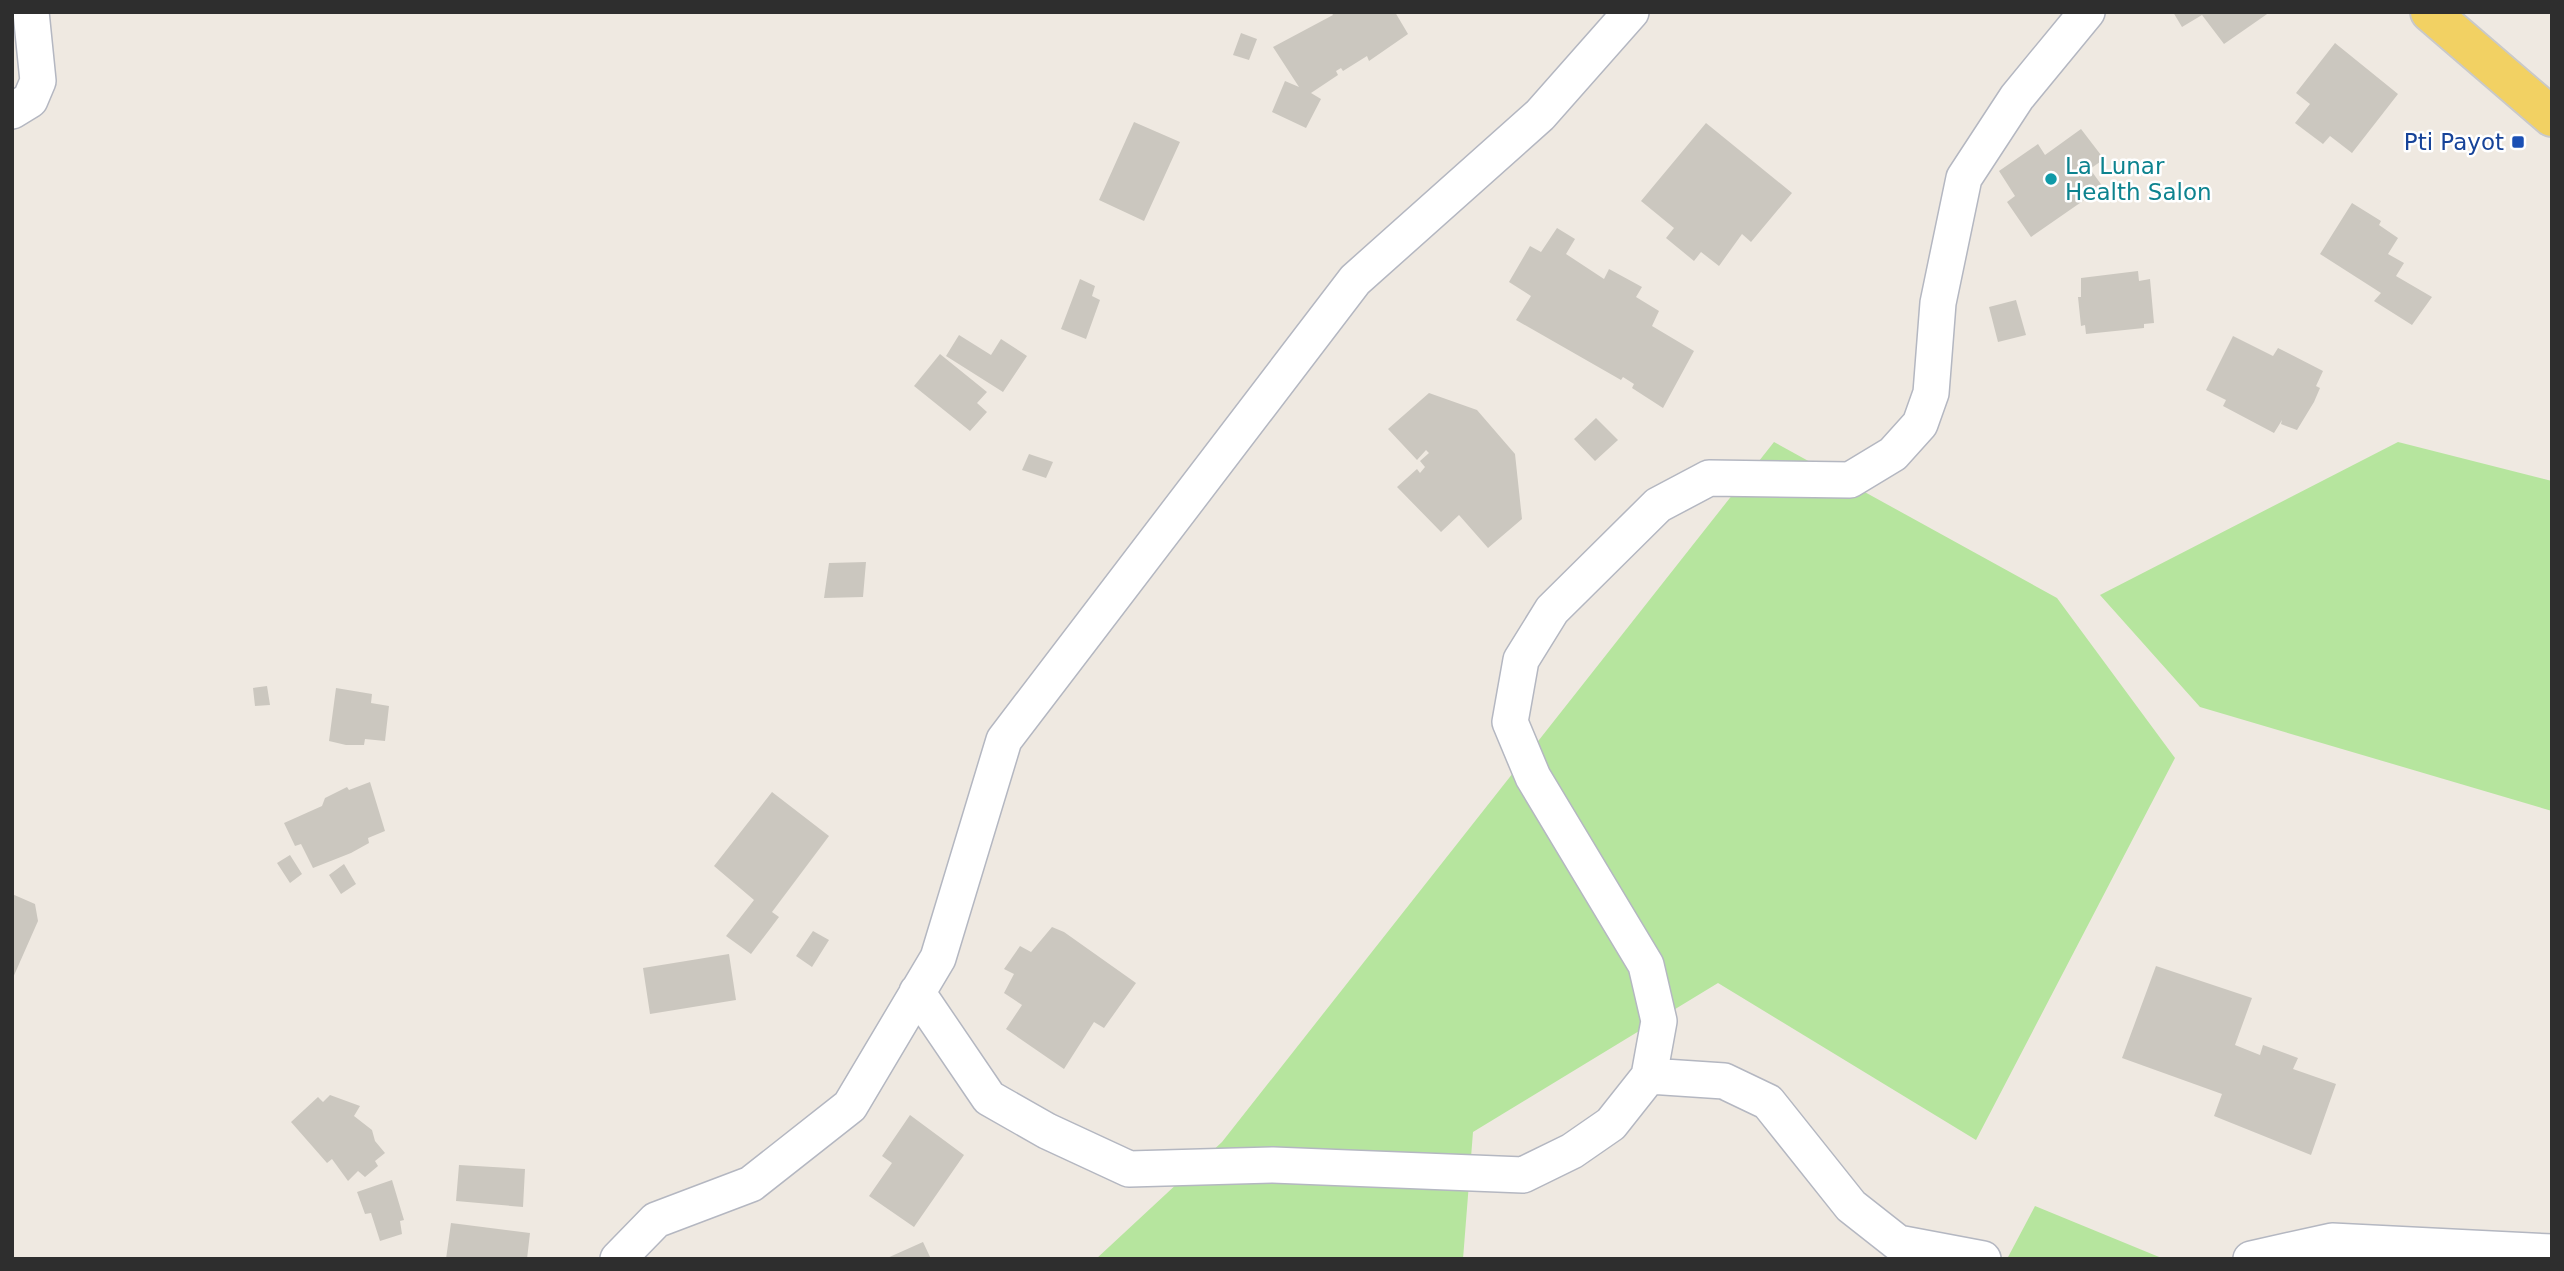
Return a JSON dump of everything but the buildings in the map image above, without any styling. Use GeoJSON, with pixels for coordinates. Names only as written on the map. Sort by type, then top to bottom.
{"type":"FeatureCollection","features":[{"type":"Feature","properties":{"kind":"main road"},"geometry":{"type":"LineString","coordinates":[[2430,12],[2552,117]]}},
{"type":"Feature","properties":{"kind":"street"},"geometry":{"type":"LineString","coordinates":[[12,111],[30,100],[38,81],[31,12]]}},
{"type":"Feature","properties":{"kind":"street"},"geometry":{"type":"LineString","coordinates":[[618,1259],[656,1220],[751,1184],[850,1106],[938,958],[1004,740],[1355,280],[1540,115],[1630,12]]}},
{"type":"Feature","properties":{"kind":"street"},"geometry":{"type":"LineString","coordinates":[[917,992],[989,1098],[1047,1131],[1129,1169],[1273,1165],[1523,1175],[1572,1151],[1611,1124],[1649,1076],[1659,1021],[1646,965],[1533,777],[1510,722],[1521,660],[1552,610],[1658,505],[1709,478],[1850,480],[1893,454],[1920,424],[1931,393],[1938,303],[1964,178],[2017,97],[2087,12]]}},
{"type":"Feature","properties":{"kind":"street"},"geometry":{"type":"LineString","coordinates":[[1649,1076],[1724,1081],[1768,1102],[1851,1206],[1898,1243],[1983,1259]]}},
{"type":"Feature","properties":{"kind":"street"},"geometry":{"type":"LineString","coordinates":[[2251,1259],[2332,1241],[2552,1252]]}},
{"type":"Feature","properties":{"kind":"green space"},"geometry":{"type":"Polygon","coordinates":[[[1774,442],[2057,598],[2175,758],[1976,1140],[1718,983],[1473,1132],[1463,1259],[1096,1259],[1222,1142],[1774,442]]]}},
{"type":"Feature","properties":{"kind":"green space"},"geometry":{"type":"Polygon","coordinates":[[[2398,442],[2552,481],[2552,811],[2200,707],[2100,595],[2398,442]]]}},
{"type":"Feature","properties":{"kind":"green space"},"geometry":{"type":"Polygon","coordinates":[[[2035,1206],[2164,1259],[2007,1259],[2035,1206]]]}},
{"type":"Feature","properties":{"kind":"place","name":"Pti Payot"},"geometry":{"type":"Point","coordinates":[2518,142]}},
{"type":"Feature","properties":{"kind":"place","name":"La Lunar Health Salon"},"geometry":{"type":"Point","coordinates":[2051,179]}}]}
